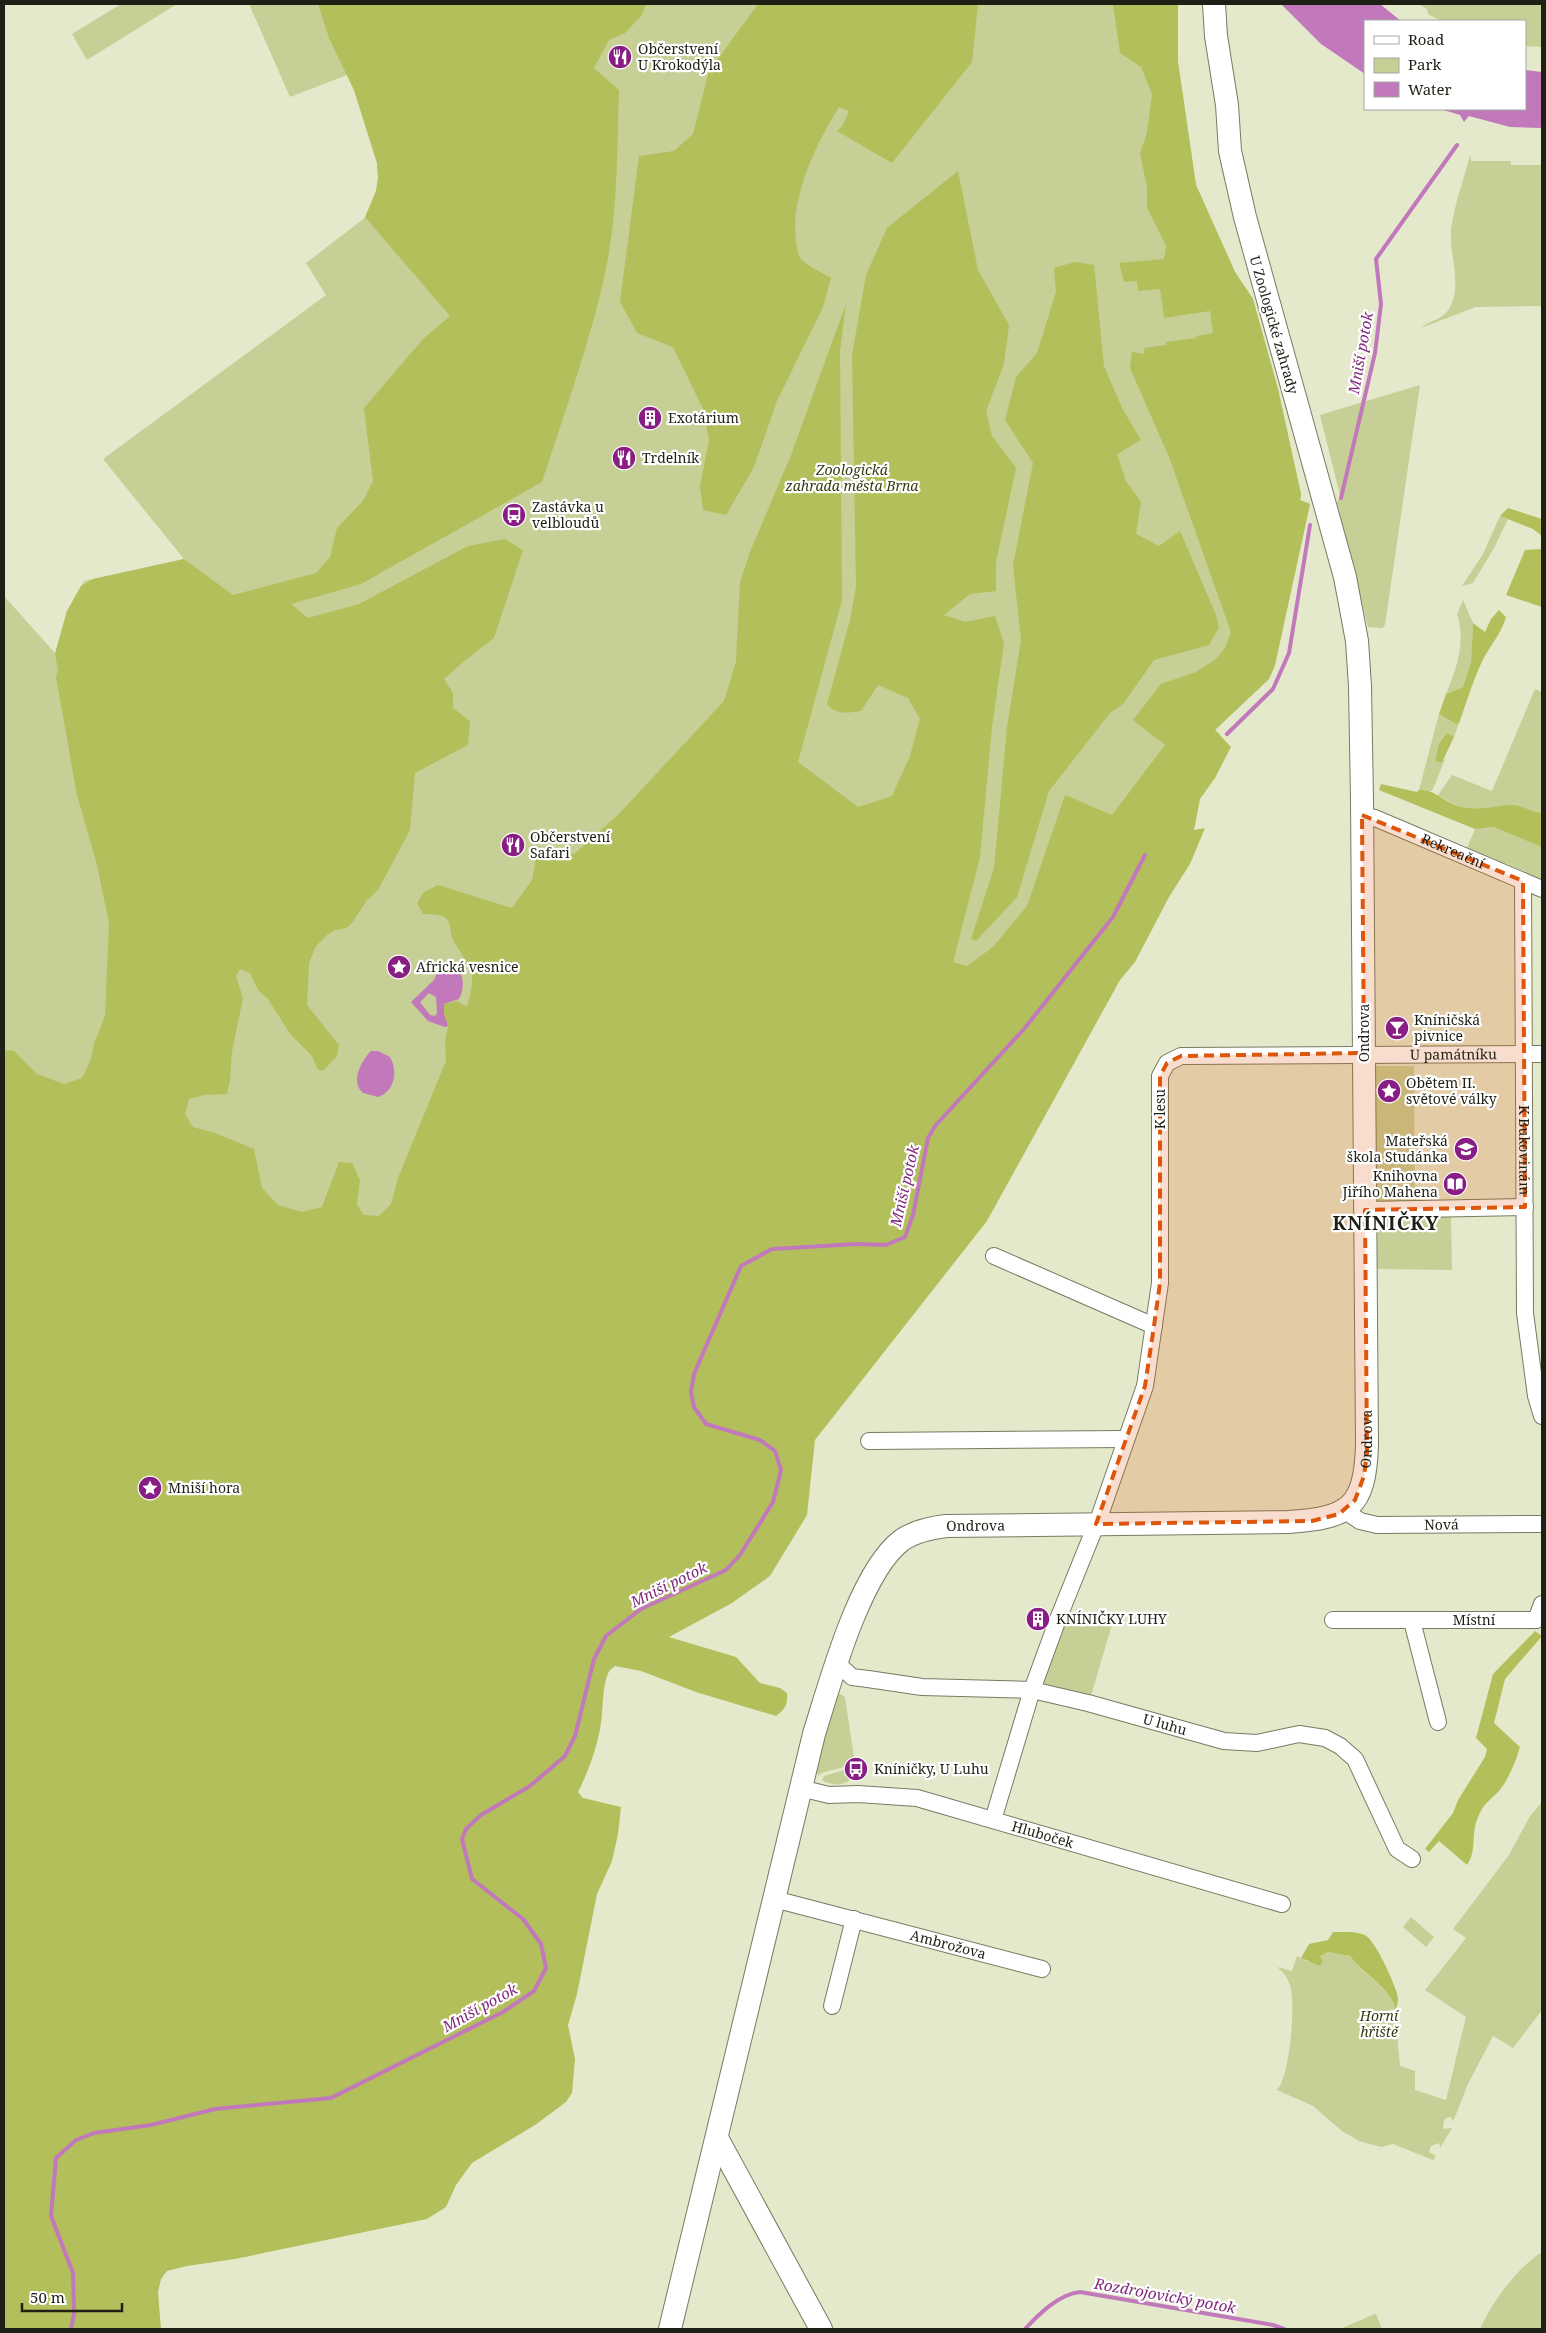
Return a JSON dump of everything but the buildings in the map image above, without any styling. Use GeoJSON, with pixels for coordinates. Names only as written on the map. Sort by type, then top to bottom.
{"type":"FeatureCollection","features":[{"type":"Feature","properties":{"kind":"street","name":"U Zoologické zahrady"},"geometry":{"type":"LineString","coordinates":[[1214,4],[1216,36],[1227,105],[1230,151],[1244,217],[1345,577],[1357,641]]}},
{"type":"Feature","properties":{"kind":"street","name":"Ondrova"},"geometry":{"type":"LineString","coordinates":[[670,2329],[814,1734],[844,1670],[864,1596],[888,1553],[907,1537],[932,1528],[953,1525],[1288,1522],[1326,1518],[1345,1511],[1358,1495],[1366,1461],[1362,815],[1360,686],[1357,641]]}},
{"type":"Feature","properties":{"kind":"street","name":"Rekreační"},"geometry":{"type":"LineString","coordinates":[[1362,815],[1375,818],[1542,889]]}},
{"type":"Feature","properties":{"kind":"street","name":"K Bukovinám"},"geometry":{"type":"LineString","coordinates":[[1523,881],[1526,1313],[1536,1396],[1542,1416]]}},
{"type":"Feature","properties":{"kind":"street","name":"U památníku"},"geometry":{"type":"LineString","coordinates":[[1364,1054],[1542,1054]]}},
{"type":"Feature","properties":{"kind":"street","name":"K lesu"},"geometry":{"type":"LineString","coordinates":[[993,1820],[1032,1690],[1096,1524],[1145,1386],[1160,1283],[1160,1076],[1167,1063],[1181,1056],[1364,1054]]}},
{"type":"Feature","properties":{"kind":"street"},"geometry":{"type":"LineString","coordinates":[[1365,1210],[1525,1207]]}},
{"type":"Feature","properties":{"kind":"street"},"geometry":{"type":"LineString","coordinates":[[994,1256],[1154,1326]]}},
{"type":"Feature","properties":{"kind":"street"},"geometry":{"type":"LineString","coordinates":[[869,1441],[1126,1439]]}},
{"type":"Feature","properties":{"kind":"street","name":"Nová"},"geometry":{"type":"LineString","coordinates":[[1345,1511],[1360,1521],[1377,1525],[1542,1524]]}},
{"type":"Feature","properties":{"kind":"street"},"geometry":{"type":"LineString","coordinates":[[1539,1623],[1542,1604]]}},
{"type":"Feature","properties":{"kind":"street","name":"Místní"},"geometry":{"type":"LineString","coordinates":[[1332,1620],[1539,1623]]}},
{"type":"Feature","properties":{"kind":"street"},"geometry":{"type":"LineString","coordinates":[[1412,1621],[1438,1722]]}},
{"type":"Feature","properties":{"kind":"street","name":"U luhu"},"geometry":{"type":"LineString","coordinates":[[844,1670],[922,1687],[1032,1690],[1088,1703],[1224,1742],[1257,1743],[1299,1734],[1325,1738],[1340,1746],[1355,1759],[1397,1849],[1412,1859]]}},
{"type":"Feature","properties":{"kind":"street","name":"Hluboček"},"geometry":{"type":"LineString","coordinates":[[800,1788],[829,1795],[858,1794],[917,1798],[1282,1904]]}},
{"type":"Feature","properties":{"kind":"street","name":"Ambrožova"},"geometry":{"type":"LineString","coordinates":[[774,1899],[1042,1969]]}},
{"type":"Feature","properties":{"kind":"street"},"geometry":{"type":"LineString","coordinates":[[832,2006],[854,1919]]}},
{"type":"Feature","properties":{"kind":"street"},"geometry":{"type":"LineString","coordinates":[[717,2138],[821,2329]]}},
{"type":"Feature","properties":{"kind":"highlighted area"},"geometry":{"type":"Polygon","coordinates":[[[1362,815],[1523,881],[1525,1207],[1365,1210],[1367,1453],[1364,1476],[1355,1500],[1339,1514],[1312,1521],[1096,1524],[1145,1386],[1154,1326],[1160,1283],[1160,1076],[1167,1063],[1181,1056],[1364,1053],[1362,815]]]}},
{"type":"Feature","properties":{"kind":"green space"},"geometry":{"type":"Polygon","coordinates":[[[121,4],[177,4],[87,60],[72,34],[121,4]]]}},
{"type":"Feature","properties":{"kind":"green space","name":"Zoologická zahrada města Brna"},"geometry":{"type":"Polygon","coordinates":[[[249,4],[1178,4],[1178,62],[1196,185],[1235,272],[1253,299],[1278,389],[1301,494],[1300,500],[1310,504],[1275,665],[1269,679],[1215,730],[1220,734],[1103,896],[385,1274],[4,1078],[4,596],[55,653],[67,611],[84,581],[184,559],[103,459],[326,295],[306,263],[366,217],[376,191],[378,178],[377,163],[354,90],[347,75],[290,97],[249,4]]]}},
{"type":"Feature","properties":{"kind":"green space"},"geometry":{"type":"Polygon","coordinates":[[[318,4],[646,4],[642,15],[625,33],[609,40],[594,68],[619,90],[616,177],[611,242],[594,319],[542,482],[361,584],[291,604],[308,618],[359,604],[468,546],[505,539],[523,550],[494,638],[444,679],[453,693],[453,708],[470,721],[468,745],[415,773],[410,830],[378,890],[367,900],[352,923],[346,928],[335,930],[328,934],[316,946],[309,963],[307,1005],[339,1045],[337,1056],[323,1071],[318,1070],[312,1056],[291,1035],[268,999],[258,990],[250,973],[240,969],[236,976],[243,998],[232,1052],[227,1094],[204,1095],[189,1099],[185,1114],[193,1127],[215,1133],[254,1149],[262,1188],[278,1205],[302,1212],[322,1207],[339,1162],[352,1163],[360,1180],[357,1205],[364,1215],[379,1216],[391,1204],[398,1178],[446,1061],[445,1041],[448,1026],[444,1014],[444,1004],[457,1001],[467,1007],[472,984],[471,971],[452,937],[448,920],[441,915],[423,914],[417,903],[424,892],[438,885],[512,908],[532,880],[536,859],[574,854],[618,815],[724,701],[736,662],[740,582],[750,552],[791,455],[846,304],[840,351],[842,600],[798,762],[858,807],[892,796],[910,756],[920,719],[908,698],[878,685],[861,711],[838,712],[827,704],[850,620],[856,587],[852,355],[866,275],[887,228],[958,171],[978,270],[1009,325],[1004,364],[986,411],[992,436],[1016,468],[996,562],[996,591],[970,594],[944,615],[965,622],[995,616],[1004,643],[992,727],[980,857],[953,962],[967,966],[993,947],[1027,906],[1065,795],[1112,815],[1165,745],[1133,720],[1161,684],[1196,672],[1216,659],[1225,648],[1231,632],[1169,457],[1130,368],[1132,352],[1144,354],[1144,348],[1166,345],[1166,342],[1196,338],[1196,336],[1213,333],[1210,311],[1164,318],[1160,289],[1138,291],[1137,281],[1124,282],[1119,263],[1164,259],[1166,246],[1147,207],[1147,187],[1140,153],[1147,133],[1152,94],[1141,67],[1120,53],[1113,4],[1178,4],[1178,62],[1196,185],[1235,272],[1253,299],[1278,389],[1301,494],[1300,500],[1310,504],[1275,665],[1269,679],[1215,730],[1231,747],[1215,778],[1200,799],[1194,830],[1205,828],[1190,864],[1169,897],[1135,962],[1120,980],[987,1221],[815,1440],[807,1515],[770,1576],[732,1603],[669,1637],[736,1657],[760,1683],[780,1688],[787,1693],[787,1701],[782,1711],[776,1716],[696,1692],[641,1671],[615,1666],[609,1671],[606,1678],[601,1722],[596,1745],[578,1792],[583,1798],[621,1807],[612,1861],[597,1894],[577,1994],[568,2025],[575,2059],[572,2093],[566,2102],[535,2125],[472,2163],[456,2185],[446,2207],[427,2219],[235,2259],[167,2271],[161,2279],[158,2292],[161,2329],[4,2329],[4,1050],[14,1051],[37,1074],[64,1084],[82,1078],[91,1059],[94,1044],[105,1016],[109,923],[96,861],[77,795],[56,677],[58,670],[55,654],[67,611],[81,586],[93,579],[184,559],[233,595],[316,573],[330,557],[337,528],[363,501],[373,481],[364,408],[423,339],[450,316],[365,217],[376,191],[378,178],[377,163],[354,90],[329,38],[318,4]]]}},
{"type":"Feature","properties":{"kind":"green space"},"geometry":{"type":"Polygon","coordinates":[[[758,4],[978,4],[972,62],[892,163],[837,131],[843,125],[849,111],[839,107],[822,137],[801,189],[795,224],[796,241],[801,259],[831,278],[823,307],[777,401],[754,467],[726,515],[703,510],[700,486],[709,440],[703,409],[673,347],[637,333],[620,302],[639,156],[674,151],[693,134],[709,71],[758,4]]]}},
{"type":"Feature","properties":{"kind":"green space"},"geometry":{"type":"Polygon","coordinates":[[[1419,4],[1542,4],[1542,47],[1526,46],[1526,20],[1439,20],[1428,14],[1427,9],[1419,4]]]}},
{"type":"Feature","properties":{"kind":"green space"},"geometry":{"type":"Polygon","coordinates":[[[1470,155],[1471,161],[1511,161],[1511,165],[1542,165],[1542,306],[1476,307],[1421,328],[1446,313],[1453,301],[1455,274],[1451,246],[1451,229],[1470,155]]]}},
{"type":"Feature","properties":{"kind":"green space"},"geometry":{"type":"Polygon","coordinates":[[[1075,262],[1094,265],[1104,366],[1122,408],[1141,440],[1117,454],[1126,481],[1141,502],[1136,534],[1159,546],[1180,531],[1216,615],[1219,627],[1209,645],[1154,660],[1123,704],[1110,713],[1049,791],[1017,897],[976,941],[971,939],[994,868],[1007,727],[1021,640],[1013,565],[1033,463],[1005,420],[1016,377],[1037,353],[1056,292],[1054,268],[1075,262]]]}},
{"type":"Feature","properties":{"kind":"green space"},"geometry":{"type":"Polygon","coordinates":[[[1420,385],[1385,625],[1382,628],[1368,627],[1337,503],[1340,495],[1320,415],[1420,385]]]}},
{"type":"Feature","properties":{"kind":"green space"},"geometry":{"type":"Polygon","coordinates":[[[1508,508],[1542,519],[1542,536],[1533,529],[1500,516],[1508,508]]]}},
{"type":"Feature","properties":{"kind":"green space"},"geometry":{"type":"Polygon","coordinates":[[[1500,516],[1508,519],[1494,548],[1473,583],[1462,586],[1483,554],[1500,516]]]}},
{"type":"Feature","properties":{"kind":"green space"},"geometry":{"type":"Polygon","coordinates":[[[1542,549],[1542,607],[1506,595],[1525,550],[1542,549]]]}},
{"type":"Feature","properties":{"kind":"green space"},"geometry":{"type":"Polygon","coordinates":[[[1463,600],[1473,623],[1471,662],[1463,687],[1446,694],[1459,655],[1461,635],[1457,614],[1463,600]]]}},
{"type":"Feature","properties":{"kind":"green space"},"geometry":{"type":"Polygon","coordinates":[[[1499,610],[1506,617],[1482,662],[1459,723],[1456,724],[1439,714],[1446,694],[1463,687],[1471,662],[1473,623],[1485,632],[1491,619],[1499,610]]]}},
{"type":"Feature","properties":{"kind":"green space"},"geometry":{"type":"Polygon","coordinates":[[[1535,689],[1542,692],[1542,813],[1532,813],[1515,805],[1478,810],[1459,807],[1438,795],[1452,775],[1492,791],[1535,689]]]}},
{"type":"Feature","properties":{"kind":"green space"},"geometry":{"type":"Polygon","coordinates":[[[1439,714],[1456,724],[1459,723],[1454,737],[1448,733],[1442,738],[1436,753],[1442,762],[1446,757],[1432,791],[1419,790],[1439,714]]]}},
{"type":"Feature","properties":{"kind":"green space"},"geometry":{"type":"Polygon","coordinates":[[[1448,733],[1454,737],[1442,762],[1436,762],[1439,745],[1442,738],[1448,733]]]}},
{"type":"Feature","properties":{"kind":"green space"},"geometry":{"type":"Polygon","coordinates":[[[1381,784],[1417,792],[1425,790],[1462,807],[1481,808],[1512,805],[1542,813],[1542,847],[1493,827],[1475,829],[1379,790],[1381,784]]]}},
{"type":"Feature","properties":{"kind":"green space"},"geometry":{"type":"Polygon","coordinates":[[[1493,827],[1542,847],[1542,879],[1505,863],[1502,868],[1493,864],[1495,859],[1467,848],[1475,829],[1493,827]]]}},
{"type":"Feature","properties":{"kind":"green space"},"geometry":{"type":"Polygon","coordinates":[[[1375,1066],[1414,1066],[1415,1198],[1418,1201],[1379,1201],[1376,1199],[1375,1066]]]}},
{"type":"Feature","properties":{"kind":"green space"},"geometry":{"type":"Polygon","coordinates":[[[1451,1216],[1452,1270],[1376,1269],[1376,1218],[1451,1216]]]}},
{"type":"Feature","properties":{"kind":"green space"},"geometry":{"type":"Polygon","coordinates":[[[1061,1621],[1113,1621],[1091,1696],[1040,1685],[1061,1621]]]}},
{"type":"Feature","properties":{"kind":"green space"},"geometry":{"type":"Polygon","coordinates":[[[1535,1631],[1542,1636],[1505,1679],[1494,1723],[1520,1747],[1505,1782],[1481,1810],[1475,1826],[1470,1860],[1467,1865],[1439,1841],[1429,1852],[1425,1849],[1453,1813],[1458,1800],[1485,1757],[1487,1749],[1476,1738],[1493,1674],[1535,1631]]]}},
{"type":"Feature","properties":{"kind":"green space"},"geometry":{"type":"Polygon","coordinates":[[[835,1691],[845,1697],[855,1764],[821,1773],[819,1776],[816,1771],[835,1691]]]}},
{"type":"Feature","properties":{"kind":"green space"},"geometry":{"type":"Polygon","coordinates":[[[855,1767],[856,1775],[844,1783],[831,1784],[822,1780],[824,1776],[855,1767]]]}},
{"type":"Feature","properties":{"kind":"green space","name":"Horní hřiště"},"geometry":{"type":"Polygon","coordinates":[[[1542,1802],[1542,2010],[1513,2048],[1493,2036],[1468,2084],[1453,2122],[1452,2118],[1448,2117],[1444,2120],[1443,2129],[1452,2128],[1440,2148],[1439,2143],[1431,2146],[1429,2152],[1436,2156],[1433,2160],[1393,2144],[1381,2147],[1359,2141],[1342,2131],[1313,2106],[1277,2090],[1285,2071],[1288,2057],[1292,1998],[1288,1979],[1277,1967],[1292,1971],[1297,1956],[1308,1962],[1328,1952],[1350,1956],[1387,1993],[1396,2009],[1390,2010],[1397,2033],[1400,2066],[1415,2071],[1415,2090],[1446,2100],[1466,2017],[1425,1990],[1466,1938],[1453,1929],[1509,1855],[1530,1816],[1542,1802]]]}},
{"type":"Feature","properties":{"kind":"green space"},"geometry":{"type":"Polygon","coordinates":[[[1411,1917],[1434,1937],[1426,1947],[1403,1927],[1411,1917]]]}},
{"type":"Feature","properties":{"kind":"green space"},"geometry":{"type":"Polygon","coordinates":[[[1333,1932],[1365,1935],[1374,1945],[1393,1983],[1398,1998],[1396,2009],[1388,1993],[1350,1956],[1328,1952],[1320,1956],[1323,1961],[1320,1966],[1301,1958],[1309,1944],[1328,1940],[1333,1932]]]}},
{"type":"Feature","properties":{"kind":"green space"},"geometry":{"type":"Polygon","coordinates":[[[1542,2252],[1542,2329],[1480,2329],[1506,2286],[1542,2252]]]}},
{"type":"Feature","properties":{"kind":"green space"},"geometry":{"type":"Polygon","coordinates":[[[1375,2314],[1382,2329],[1340,2329],[1375,2314]]]}},
{"type":"Feature","properties":{"kind":"water"},"geometry":{"type":"Polygon","coordinates":[[[1281,4],[1380,4],[1400,20],[1364,20],[1364,73],[1321,44],[1281,4]]]}},
{"type":"Feature","properties":{"kind":"water"},"geometry":{"type":"Polygon","coordinates":[[[1526,70],[1542,72],[1542,128],[1510,127],[1469,116],[1464,122],[1460,115],[1443,110],[1526,110],[1526,70]]]}},
{"type":"Feature","properties":{"kind":"water"},"geometry":{"type":"Polygon","coordinates":[[[450,964],[455,967],[462,976],[463,981],[459,999],[444,1004],[444,1014],[448,1026],[445,1027],[428,1021],[411,1002],[434,980],[440,966],[450,964]],[[429,993],[420,1002],[430,1015],[435,1016],[437,1013],[436,997],[429,993]]]}},
{"type":"Feature","properties":{"kind":"water"},"geometry":{"type":"Polygon","coordinates":[[[371,1051],[378,1051],[390,1057],[394,1068],[391,1085],[384,1094],[378,1097],[363,1093],[357,1083],[358,1072],[371,1051]]]}},
{"type":"Feature","properties":{"kind":"waterway","name":"Mniší potok"},"geometry":{"type":"LineString","coordinates":[[1341,498],[1375,353],[1381,304],[1376,259],[1457,145]]}},
{"type":"Feature","properties":{"kind":"waterway","name":"Mniší potok"},"geometry":{"type":"LineString","coordinates":[[1227,734],[1273,689],[1289,653],[1310,525]]}},
{"type":"Feature","properties":{"kind":"waterway","name":"Mniší potok"},"geometry":{"type":"LineString","coordinates":[[71,2329],[74,2314],[73,2273],[51,2216],[56,2158],[76,2140],[94,2133],[151,2125],[215,2109],[331,2098],[503,2012],[534,1991],[546,1968],[541,1944],[523,1919],[472,1879],[462,1839],[466,1829],[481,1815],[530,1786],[565,1756],[575,1736],[594,1659],[606,1636],[641,1609],[726,1570],[740,1555],[773,1502],[781,1470],[775,1451],[760,1440],[706,1424],[694,1407],[691,1392],[694,1374],[741,1266],[772,1249],[857,1244],[886,1245],[905,1237],[913,1215],[928,1138],[935,1126],[1024,1029],[1113,917],[1145,855]]}},
{"type":"Feature","properties":{"kind":"waterway","name":"Rozdrojovický potok"},"geometry":{"type":"LineString","coordinates":[[1025,2329],[1043,2311],[1057,2301],[1080,2292],[1273,2325],[1284,2329]]}},
{"type":"Feature","properties":{"kind":"place","name":"Občerstvení U Krokodýla"},"geometry":{"type":"Point","coordinates":[620,57]}},
{"type":"Feature","properties":{"kind":"place","name":"Exotárium"},"geometry":{"type":"Point","coordinates":[650,418]}},
{"type":"Feature","properties":{"kind":"place","name":"Trdelník"},"geometry":{"type":"Point","coordinates":[624,458]}},
{"type":"Feature","properties":{"kind":"place","name":"Zastávka u velbloudů"},"geometry":{"type":"Point","coordinates":[514,515]}},
{"type":"Feature","properties":{"kind":"place","name":"Občerstvení Safari"},"geometry":{"type":"Point","coordinates":[513,845]}},
{"type":"Feature","properties":{"kind":"place","name":"Africká vesnice"},"geometry":{"type":"Point","coordinates":[399,967]}},
{"type":"Feature","properties":{"kind":"place","name":"Kníničská pivnice"},"geometry":{"type":"Point","coordinates":[1397,1028]}},
{"type":"Feature","properties":{"kind":"place","name":"Obětem II. světové války"},"geometry":{"type":"Point","coordinates":[1389,1091]}},
{"type":"Feature","properties":{"kind":"place","name":"Mateřská škola Studánka"},"geometry":{"type":"Point","coordinates":[1466,1149]}},
{"type":"Feature","properties":{"kind":"place","name":"Knihovna Jiřího Mahena"},"geometry":{"type":"Point","coordinates":[1455,1184]}},
{"type":"Feature","properties":{"kind":"place","name":"Mniší hora"},"geometry":{"type":"Point","coordinates":[150,1488]}},
{"type":"Feature","properties":{"kind":"place","name":"KNÍNIČKY LUHY"},"geometry":{"type":"Point","coordinates":[1038,1619]}},
{"type":"Feature","properties":{"kind":"place","name":"Kníničky, U Luhu"},"geometry":{"type":"Point","coordinates":[856,1769]}},
{"type":"Feature","properties":{"kind":"district","name":"KNÍNIČKY"},"geometry":{"type":"Point","coordinates":[1386,1223]}}]}
